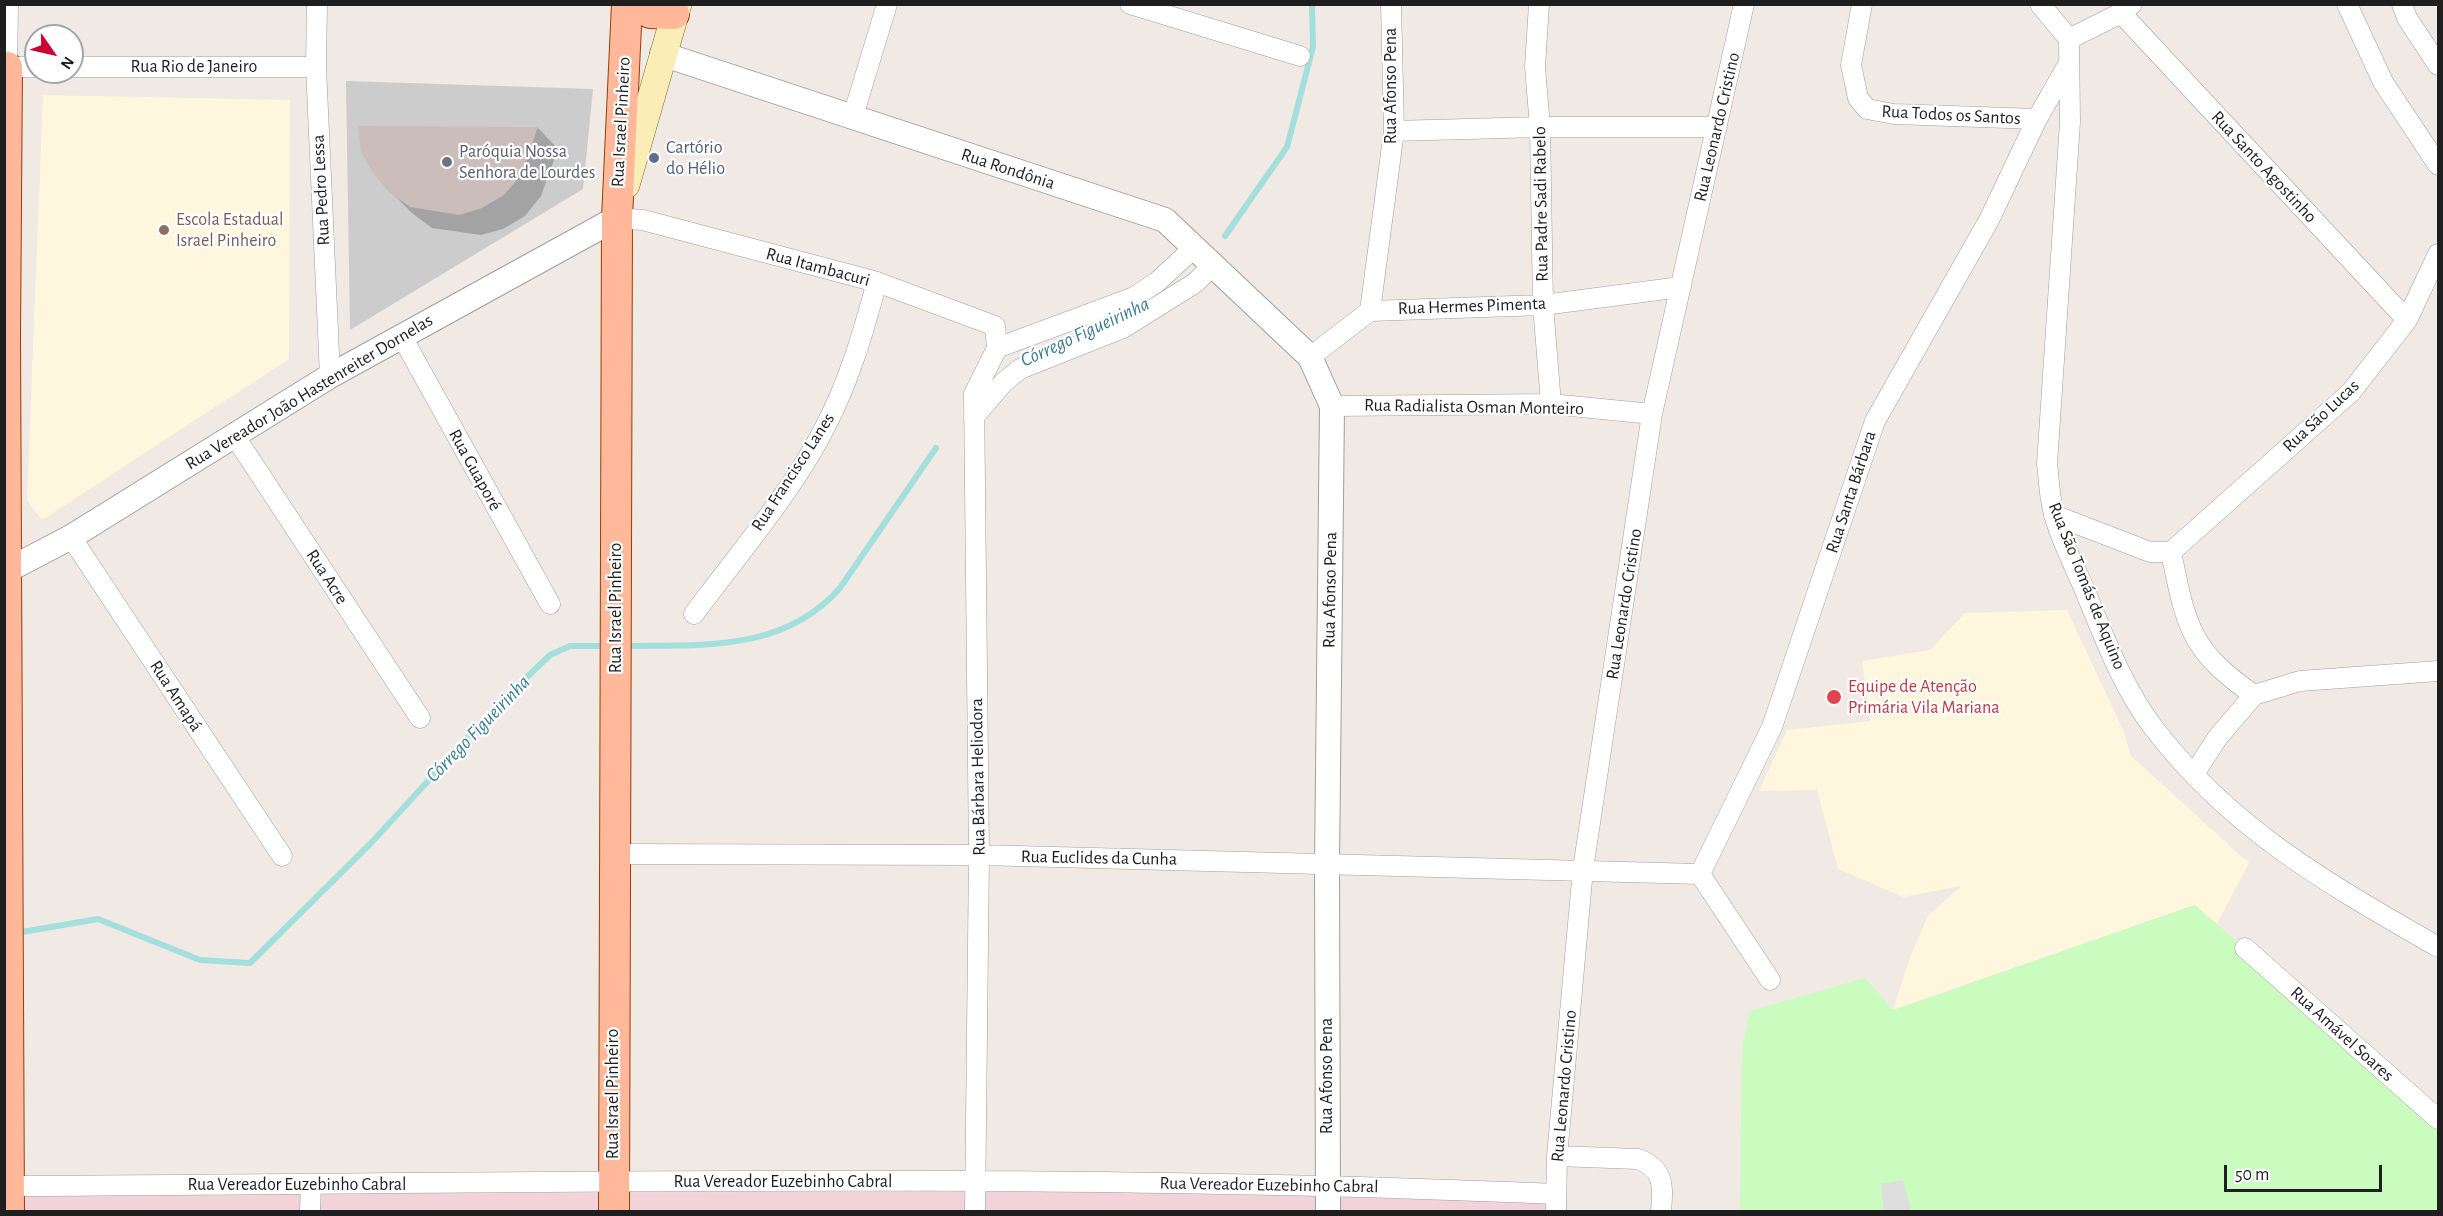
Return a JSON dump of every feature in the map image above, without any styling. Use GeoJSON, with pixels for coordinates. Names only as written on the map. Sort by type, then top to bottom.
{"type":"FeatureCollection","features":[{"type":"Feature","properties":{"kind":"main road","name":"Rua Israel Pinheiro"},"geometry":{"type":"LineString","coordinates":[[613,1197],[617,218],[627,4]]}},
{"type":"Feature","properties":{"kind":"main road"},"geometry":{"type":"LineString","coordinates":[[635,4],[643,11],[657,15],[676,9]]}},
{"type":"Feature","properties":{"kind":"main road"},"geometry":{"type":"LineString","coordinates":[[617,218],[676,9]]}},
{"type":"Feature","properties":{"kind":"main road"},"geometry":{"type":"LineString","coordinates":[[8,1193],[5,338],[16,67]]}},
{"type":"Feature","properties":{"kind":"street"},"geometry":{"type":"LineString","coordinates":[[8,4],[16,67]]}},
{"type":"Feature","properties":{"kind":"street","name":"Rua Pedro Lessa"},"geometry":{"type":"LineString","coordinates":[[317,4],[316,67],[330,376]]}},
{"type":"Feature","properties":{"kind":"street"},"geometry":{"type":"LineString","coordinates":[[853,116],[887,4]]}},
{"type":"Feature","properties":{"kind":"street"},"geometry":{"type":"LineString","coordinates":[[1130,4],[1300,56]]}},
{"type":"Feature","properties":{"kind":"street","name":"Rua Afonso Pena"},"geometry":{"type":"LineString","coordinates":[[1370,311],[1394,131],[1391,4]]}},
{"type":"Feature","properties":{"kind":"street","name":"Rua Padre Sadi Rabelo"},"geometry":{"type":"LineString","coordinates":[[1539,4],[1535,67],[1540,127],[1543,304],[1551,404]]}},
{"type":"Feature","properties":{"kind":"street","name":"Rua Leonardo Cristino"},"geometry":{"type":"LineString","coordinates":[[1556,1203],[1557,1156],[1583,869],[1652,414],[1744,4]]}},
{"type":"Feature","properties":{"kind":"street","name":"Rua Todos os Santos"},"geometry":{"type":"LineString","coordinates":[[1862,4],[1851,65],[1858,98],[1867,109],[1894,114],[2037,119]]}},
{"type":"Feature","properties":{"kind":"street"},"geometry":{"type":"LineString","coordinates":[[2040,4],[2069,39],[2126,9]]}},
{"type":"Feature","properties":{"kind":"street"},"geometry":{"type":"LineString","coordinates":[[2347,4],[2384,82],[2439,165]]}},
{"type":"Feature","properties":{"kind":"street"},"geometry":{"type":"LineString","coordinates":[[2402,4],[2407,18],[2439,65]]}},
{"type":"Feature","properties":{"kind":"street","name":"Rua Santo Agostinho"},"geometry":{"type":"LineString","coordinates":[[2126,9],[2407,320]]}},
{"type":"Feature","properties":{"kind":"street","name":"Rua São Tomás de Aquino"},"geometry":{"type":"LineString","coordinates":[[2069,39],[2070,122],[2047,432],[2047,464],[2054,515],[2114,660],[2152,726],[2194,774],[2247,825],[2285,854],[2439,947]]}},
{"type":"Feature","properties":{"kind":"street","name":"Rua Rondônia"},"geometry":{"type":"LineString","coordinates":[[662,54],[1165,220],[1310,357]]}},
{"type":"Feature","properties":{"kind":"street","name":"Rua Santa Bárbara"},"geometry":{"type":"LineString","coordinates":[[1700,874],[1772,727],[1875,421],[1989,220],[2037,119],[2070,61]]}},
{"type":"Feature","properties":{"kind":"street","name":"Rua Rio de Janeiro"},"geometry":{"type":"LineString","coordinates":[[84,67],[316,67]]}},
{"type":"Feature","properties":{"kind":"street"},"geometry":{"type":"LineString","coordinates":[[1394,131],[1540,127],[1717,127]]}},
{"type":"Feature","properties":{"kind":"street","name":"Rua Itambacuri"},"geometry":{"type":"LineString","coordinates":[[617,218],[643,220],[877,282],[995,326],[997,348]]}},
{"type":"Feature","properties":{"kind":"street","name":"Rua Vereador João Hastenreiter Dornelas"},"geometry":{"type":"LineString","coordinates":[[5,572],[71,537],[330,376],[617,218]]}},
{"type":"Feature","properties":{"kind":"street"},"geometry":{"type":"LineString","coordinates":[[997,348],[1134,297],[1157,282],[1195,246]]}},
{"type":"Feature","properties":{"kind":"street","name":"Rua São Lucas"},"geometry":{"type":"LineString","coordinates":[[2171,552],[2351,392],[2407,320],[2439,254]]}},
{"type":"Feature","properties":{"kind":"street"},"geometry":{"type":"LineString","coordinates":[[974,417],[1003,383],[1020,369],[1123,328],[1194,283],[1213,265]]}},
{"type":"Feature","properties":{"kind":"street","name":"Rua Francisco Lanes"},"geometry":{"type":"LineString","coordinates":[[694,614],[783,493],[823,431],[855,360],[877,282]]}},
{"type":"Feature","properties":{"kind":"street","name":"Rua Hermes Pimenta"},"geometry":{"type":"LineString","coordinates":[[1370,311],[1543,304],[1681,287]]}},
{"type":"Feature","properties":{"kind":"street"},"geometry":{"type":"LineString","coordinates":[[1310,357],[1370,311]]}},
{"type":"Feature","properties":{"kind":"street","name":"Rua Guaporé"},"geometry":{"type":"LineString","coordinates":[[401,335],[550,604]]}},
{"type":"Feature","properties":{"kind":"street","name":"Rua Bárbara Heliodora"},"geometry":{"type":"LineString","coordinates":[[975,1212],[979,855],[974,394],[997,348]]}},
{"type":"Feature","properties":{"kind":"street","name":"Rua Afonso Pena"},"geometry":{"type":"LineString","coordinates":[[1310,357],[1332,406],[1327,864],[1328,1212]]}},
{"type":"Feature","properties":{"kind":"street","name":"Rua Radialista Osman Monteiro"},"geometry":{"type":"LineString","coordinates":[[1332,406],[1551,404],[1652,414]]}},
{"type":"Feature","properties":{"kind":"street","name":"Rua Acre"},"geometry":{"type":"LineString","coordinates":[[234,435],[420,718]]}},
{"type":"Feature","properties":{"kind":"street"},"geometry":{"type":"LineString","coordinates":[[2054,515],[2150,552],[2171,552],[2188,626],[2219,669],[2254,695]]}},
{"type":"Feature","properties":{"kind":"street","name":"Rua Amapá"},"geometry":{"type":"LineString","coordinates":[[71,537],[282,856]]}},
{"type":"Feature","properties":{"kind":"street"},"geometry":{"type":"LineString","coordinates":[[2194,774],[2218,737],[2254,695],[2300,681],[2439,671]]}},
{"type":"Feature","properties":{"kind":"street","name":"Rua Euclides da Cunha"},"geometry":{"type":"LineString","coordinates":[[615,854],[979,855],[1583,869]]}},
{"type":"Feature","properties":{"kind":"street"},"geometry":{"type":"LineString","coordinates":[[1583,869],[1700,874],[1770,980]]}},
{"type":"Feature","properties":{"kind":"street","name":"Rua Amável Soares"},"geometry":{"type":"LineString","coordinates":[[2246,948],[2439,1119]]}},
{"type":"Feature","properties":{"kind":"street"},"geometry":{"type":"LineString","coordinates":[[1557,1156],[1638,1159],[1656,1168],[1664,1183],[1661,1212]]}},
{"type":"Feature","properties":{"kind":"street","name":"Rua Vereador Euzebinho Cabral"},"geometry":{"type":"LineString","coordinates":[[8,1193],[311,1185],[613,1197],[976,1182],[1328,1184],[1556,1203]]}},
{"type":"Feature","properties":{"kind":"street"},"geometry":{"type":"LineString","coordinates":[[310,1212],[311,1185]]}},
{"type":"Feature","properties":{"kind":"shaded area","name":"Paróquia Nossa Senhora de Lourdes"},"geometry":{"type":"Polygon","coordinates":[[[346,81],[593,89],[583,189],[350,330],[346,81]]]}},
{"type":"Feature","properties":{"kind":"shaded area","name":"Escola Estadual Israel Pinheiro"},"geometry":{"type":"Polygon","coordinates":[[[43,95],[290,100],[289,359],[42,520],[27,500],[43,95]]]}},
{"type":"Feature","properties":{"kind":"shaded area"},"geometry":{"type":"Polygon","coordinates":[[[2067,610],[2123,730],[2131,756],[2249,863],[2217,924],[2194,905],[1893,1010],[1911,954],[1928,916],[1961,886],[1903,897],[1838,869],[1817,790],[1759,791],[1787,730],[1870,721],[1862,661],[1930,650],[1965,613],[2067,610]]]}},
{"type":"Feature","properties":{"kind":"shaded area"},"geometry":{"type":"Polygon","coordinates":[[[1903,1180],[1911,1211],[1884,1211],[1881,1184],[1903,1180]]]}},
{"type":"Feature","properties":{"kind":"shaded area"},"geometry":{"type":"Polygon","coordinates":[[[1563,1190],[1563,1211],[5,1212],[18,1194],[1563,1190]]]}},
{"type":"Feature","properties":{"kind":"green space"},"geometry":{"type":"Polygon","coordinates":[[[2195,905],[2438,1119],[2438,1211],[1740,1212],[1742,1050],[1750,1011],[1865,978],[1893,1010],[2195,905]]]}},
{"type":"Feature","properties":{"kind":"building","name":"Paróquia Nossa Senhora de Lourdes"},"geometry":{"type":"Polygon","coordinates":[[[358,126],[538,127],[521,175],[504,195],[482,208],[459,215],[410,207],[389,192],[373,173],[361,152],[358,126]]]}},
{"type":"Feature","properties":{"kind":"waterway","name":"Córrego Figueirinha"},"geometry":{"type":"LineString","coordinates":[[1225,236],[1287,147],[1313,47],[1312,4]]}},
{"type":"Feature","properties":{"kind":"waterway","name":"Córrego Figueirinha"},"geometry":{"type":"LineString","coordinates":[[625,646],[683,646],[740,641],[794,624],[818,609],[840,588],[936,448]]}},
{"type":"Feature","properties":{"kind":"waterway","name":"Córrego Figueirinha"},"geometry":{"type":"LineString","coordinates":[[16,933],[98,919],[200,960],[250,963],[371,843],[498,705],[550,655],[570,646],[608,646]]}},
{"type":"Feature","properties":{"kind":"place","name":"Cartório do Hélio"},"geometry":{"type":"Point","coordinates":[654,158]}},
{"type":"Feature","properties":{"kind":"place","name":"Paróquia Nossa Senhora de Lourdes"},"geometry":{"type":"Point","coordinates":[447,162]}},
{"type":"Feature","properties":{"kind":"place","name":"Escola Estadual Israel Pinheiro"},"geometry":{"type":"Point","coordinates":[164,230]}},
{"type":"Feature","properties":{"kind":"place","name":"Equipe de Atenção Primária Vila Mariana"},"geometry":{"type":"Point","coordinates":[1834,697]}}]}
